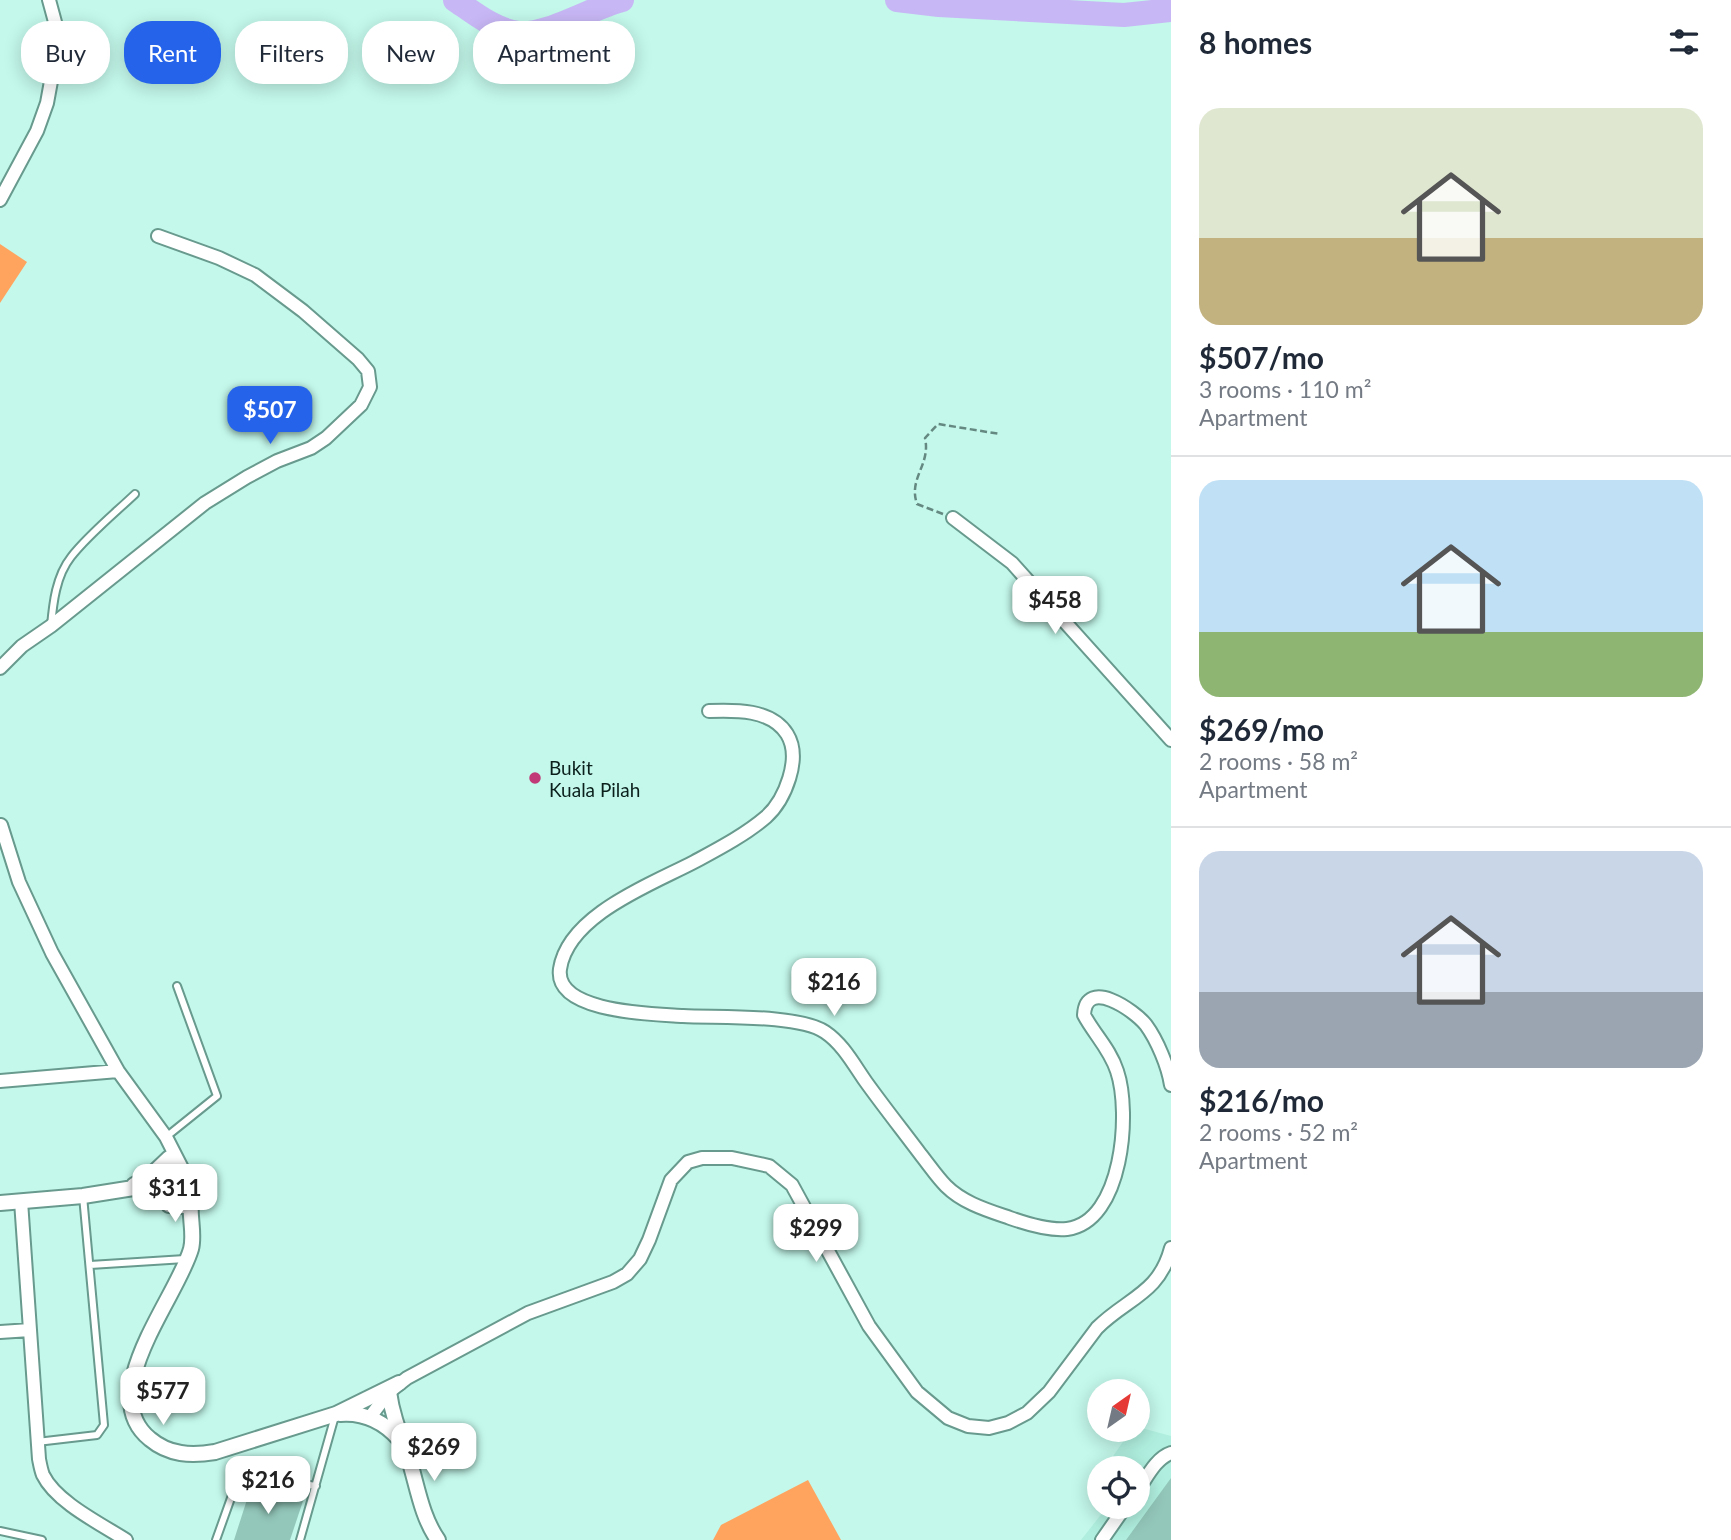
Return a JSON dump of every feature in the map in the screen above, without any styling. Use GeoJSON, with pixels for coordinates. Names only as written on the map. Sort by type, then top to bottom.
{"type":"FeatureCollection","features":[{"type":"Feature","properties":{"kind":"street"},"geometry":{"type":"LineString","coordinates":[[0,200],[37,131],[47,103],[58,43],[49,0]]}},
{"type":"Feature","properties":{"kind":"street"},"geometry":{"type":"LineString","coordinates":[[0,668],[22,646],[205,503],[247,477],[277,461],[311,448],[326,438],[361,405],[370,387],[368,370],[358,359],[303,311],[255,275],[219,258],[158,236]]}},
{"type":"Feature","properties":{"kind":"street"},"geometry":{"type":"LineString","coordinates":[[953,518],[1012,564],[1171,740]]}},
{"type":"Feature","properties":{"kind":"street"},"geometry":{"type":"LineString","coordinates":[[709,711],[753,713],[773,720],[783,728],[790,739],[793,754],[785,789],[778,804],[767,816],[737,838],[607,908],[582,929],[564,956],[561,966],[560,976],[575,997],[607,1008],[689,1016],[762,1018],[823,1030],[844,1050],[882,1105],[946,1186],[975,1206],[1049,1228],[1066,1229],[1084,1225],[1094,1218],[1109,1189],[1122,1141],[1125,1112],[1122,1088],[1116,1067],[1084,1015],[1084,1007],[1088,1002],[1102,997],[1116,1001],[1146,1025],[1171,1085]]}},
{"type":"Feature","properties":{"kind":"street"},"geometry":{"type":"LineString","coordinates":[[1,824],[19,882],[52,953],[118,1071],[166,1137],[193,1190],[184,1204],[189,1253],[140,1357],[132,1383],[132,1412],[146,1436],[167,1449],[197,1455],[215,1452],[336,1414],[394,1387],[528,1313],[613,1282],[627,1274],[640,1259],[671,1180],[688,1162],[702,1158],[732,1158],[769,1166],[792,1185],[869,1326],[917,1392],[948,1418],[968,1426],[989,1428],[1008,1423],[1036,1406],[1097,1328],[1143,1294],[1161,1276],[1171,1248]]}},
{"type":"Feature","properties":{"kind":"street"},"geometry":{"type":"LineString","coordinates":[[0,1081],[118,1071]]}},
{"type":"Feature","properties":{"kind":"street"},"geometry":{"type":"LineString","coordinates":[[166,1137],[169,1158],[166,1186],[169,1205],[184,1204]]}},
{"type":"Feature","properties":{"kind":"street"},"geometry":{"type":"LineString","coordinates":[[120,1191],[148,1178],[169,1158]]}},
{"type":"Feature","properties":{"kind":"street"},"geometry":{"type":"LineString","coordinates":[[0,1203],[166,1186],[183,1178],[189,1182]]}},
{"type":"Feature","properties":{"kind":"street"},"geometry":{"type":"LineString","coordinates":[[21,1201],[37,1442],[43,1475],[53,1490],[126,1540]]}},
{"type":"Feature","properties":{"kind":"street"},"geometry":{"type":"LineString","coordinates":[[0,1332],[30,1330]]}},
{"type":"Feature","properties":{"kind":"street"},"geometry":{"type":"LineString","coordinates":[[370,1418],[394,1387]]}},
{"type":"Feature","properties":{"kind":"street"},"geometry":{"type":"LineString","coordinates":[[394,1387],[392,1415],[425,1516],[438,1540]]}},
{"type":"Feature","properties":{"kind":"street"},"geometry":{"type":"LineString","coordinates":[[336,1414],[348,1413],[382,1423],[402,1443]]}},
{"type":"Feature","properties":{"kind":"street"},"geometry":{"type":"LineString","coordinates":[[1150,1472],[1167,1453],[1171,1453]]}},
{"type":"Feature","properties":{"kind":"street"},"geometry":{"type":"LineString","coordinates":[[1102,1540],[1117,1519]]}},
{"type":"Feature","properties":{"kind":"lane"},"geometry":{"type":"LineString","coordinates":[[51,626],[53,600],[70,557],[135,494]]}},
{"type":"Feature","properties":{"kind":"lane"},"geometry":{"type":"LineString","coordinates":[[166,1137],[217,1096],[177,986]]}},
{"type":"Feature","properties":{"kind":"lane"},"geometry":{"type":"LineString","coordinates":[[37,1442],[97,1435],[104,1425],[83,1196]]}},
{"type":"Feature","properties":{"kind":"lane"},"geometry":{"type":"LineString","coordinates":[[90,1265],[189,1253]]}},
{"type":"Feature","properties":{"kind":"lane"},"geometry":{"type":"LineString","coordinates":[[300,1540],[336,1414]]}},
{"type":"Feature","properties":{"kind":"lane"},"geometry":{"type":"LineString","coordinates":[[216,1540],[236,1484],[243,1475],[316,1486]]}},
{"type":"Feature","properties":{"kind":"lane"},"geometry":{"type":"LineString","coordinates":[[0,1531],[42,1540]]}},
{"type":"Feature","properties":{"kind":"path"},"geometry":{"type":"LineString","coordinates":[[953,518],[917,504],[912,492],[928,451],[925,438],[938,424],[1000,434]]}},
{"type":"Feature","properties":{"kind":"shaded area"},"geometry":{"type":"Polygon","coordinates":[[[0,244],[27,262],[0,303],[0,244]]]}},
{"type":"Feature","properties":{"kind":"shaded area"},"geometry":{"type":"Polygon","coordinates":[[[1150,1430],[1171,1436],[1171,1540],[1081,1540],[1098,1519],[1150,1519],[1150,1456],[1113,1456],[1123,1442],[1150,1442],[1150,1430]]]}},
{"type":"Feature","properties":{"kind":"shaded area"},"geometry":{"type":"Polygon","coordinates":[[[808,1480],[841,1540],[713,1540],[721,1525],[808,1480]]]}},
{"type":"Feature","properties":{"kind":"building"},"geometry":{"type":"Polygon","coordinates":[[[1171,1478],[1171,1540],[1126,1540],[1141,1519],[1150,1519],[1150,1507],[1171,1478]]]}},
{"type":"Feature","properties":{"kind":"building"},"geometry":{"type":"Polygon","coordinates":[[[252,1484],[303,1501],[290,1540],[234,1540],[252,1484]]]}},
{"type":"Feature","properties":{"kind":"waterway"},"geometry":{"type":"LineString","coordinates":[[455,0],[485,20],[518,33],[542,31],[622,0]]}},
{"type":"Feature","properties":{"kind":"waterway"},"geometry":{"type":"LineString","coordinates":[[897,0],[939,5],[1124,15],[1171,10]]}},
{"type":"Feature","properties":{"kind":"place","name":"Bukit Kuala Pilah"},"geometry":{"type":"Point","coordinates":[535,778]}}]}
